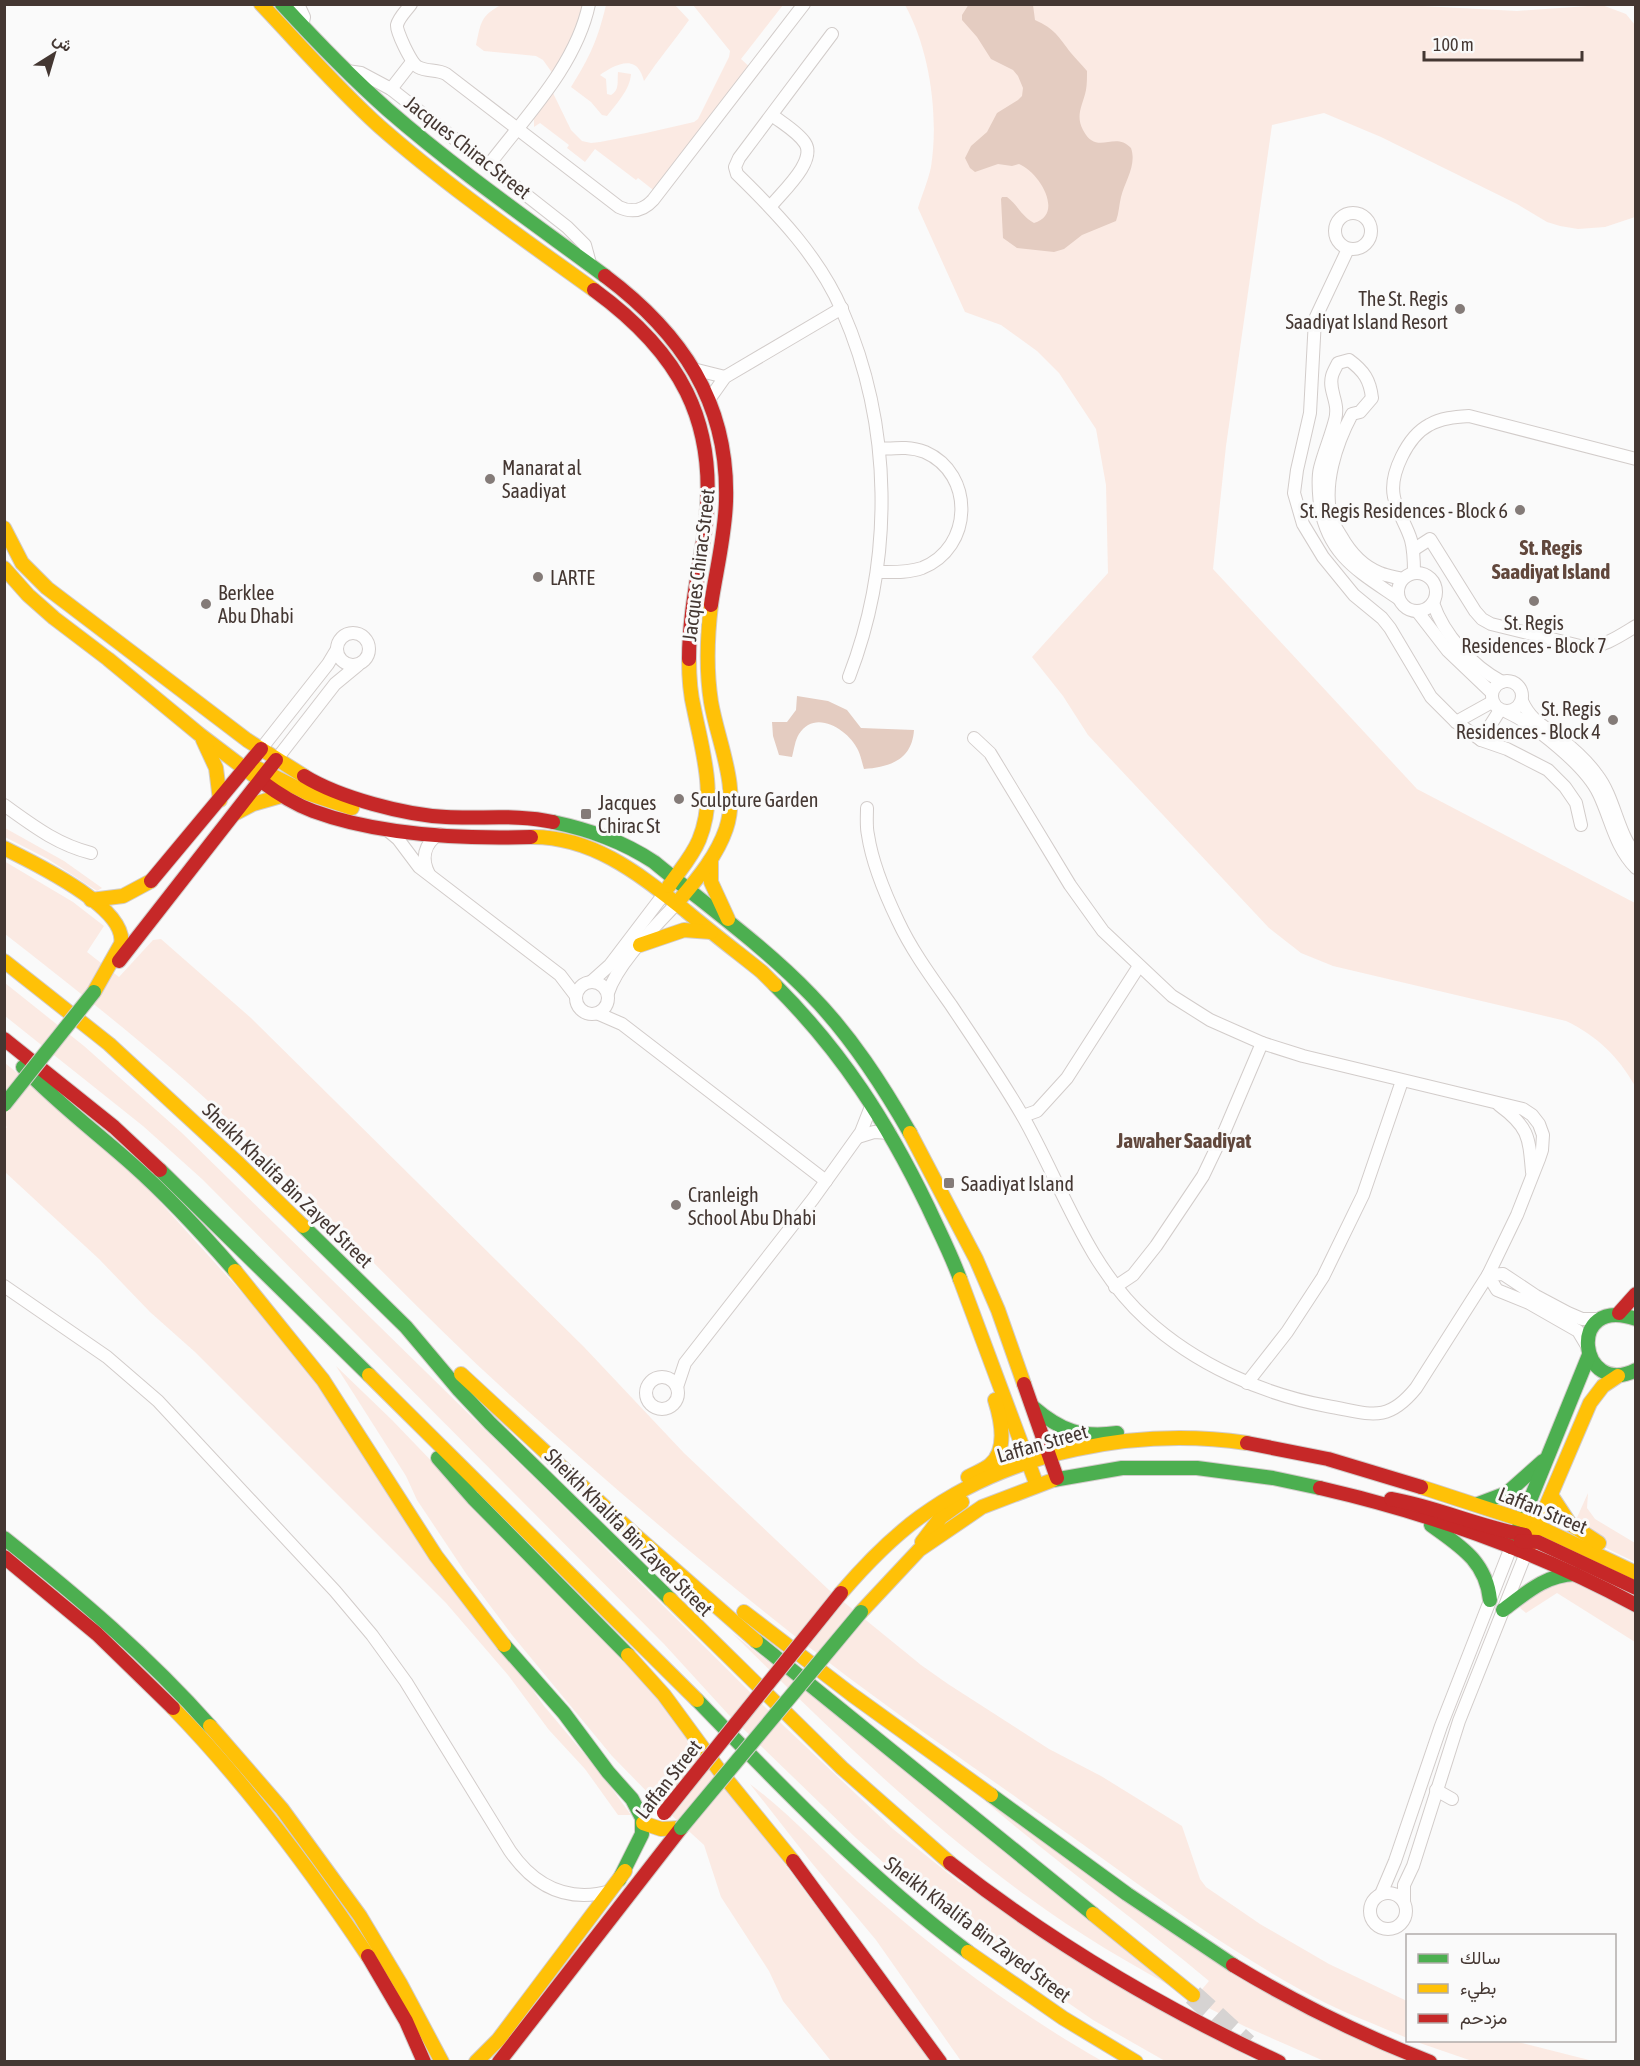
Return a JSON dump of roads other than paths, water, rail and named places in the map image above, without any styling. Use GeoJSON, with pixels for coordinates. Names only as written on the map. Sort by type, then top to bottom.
{"type":"FeatureCollection","features":[{"type":"Feature","properties":{"kind":"main road","name":"Jacques Chirac Street"},"geometry":{"type":"LineString","coordinates":[[261,4],[369,117],[632,320],[656,344],[675,372],[691,402],[708,471],[706,527],[693,606],[689,648],[691,693],[706,759],[710,795],[706,820],[676,890]]}},
{"type":"Feature","properties":{"kind":"main road","name":"Jacques Chirac Street"},"geometry":{"type":"LineString","coordinates":[[282,4],[346,70],[406,125],[633,298],[654,317],[673,338],[693,369],[708,400],[716,420],[723,450],[727,498],[707,640],[708,677],[713,713],[729,769],[732,790],[729,821],[720,845],[711,860],[676,890]]}},
{"type":"Feature","properties":{"kind":"main road"},"geometry":{"type":"LineString","coordinates":[[4,528],[22,563],[47,588],[261,749],[300,775],[324,787],[400,811],[444,817],[516,818],[569,825],[621,842],[646,856],[718,936],[762,972],[806,1016],[842,1060],[872,1104],[890,1133],[944,1240],[1033,1473],[1040,1474],[1051,1460],[1158,1446],[1180,1438]]}},
{"type":"Feature","properties":{"kind":"main road"},"geometry":{"type":"LineString","coordinates":[[4,568],[28,595],[54,618],[244,770],[255,768],[281,796],[331,817],[385,829],[491,838],[542,837],[582,845],[676,890],[731,925],[793,977],[828,1014],[866,1061],[919,1148],[988,1286],[1008,1334],[1057,1478]]}},
{"type":"Feature","properties":{"kind":"main road"},"geometry":{"type":"LineString","coordinates":[[199,734],[214,761],[220,785],[220,800]]}},
{"type":"Feature","properties":{"kind":"main road"},"geometry":{"type":"LineString","coordinates":[[91,900],[118,898],[152,881],[261,749]]}},
{"type":"Feature","properties":{"kind":"main road"},"geometry":{"type":"LineString","coordinates":[[4,1106],[276,760]]}},
{"type":"Feature","properties":{"kind":"main road"},"geometry":{"type":"LineString","coordinates":[[262,776],[338,804],[378,813],[400,811]]}},
{"type":"Feature","properties":{"kind":"main road"},"geometry":{"type":"LineString","coordinates":[[233,815],[253,804],[281,796]]}},
{"type":"Feature","properties":{"kind":"main road"},"geometry":{"type":"LineString","coordinates":[[4,848],[63,880],[111,916],[120,932],[121,944],[94,992]]}},
{"type":"Feature","properties":{"kind":"main road"},"geometry":{"type":"LineString","coordinates":[[711,860],[710,877],[713,888],[731,925]]}},
{"type":"Feature","properties":{"kind":"main road"},"geometry":{"type":"LineString","coordinates":[[676,890],[775,970],[793,977]]}},
{"type":"Feature","properties":{"kind":"main road"},"geometry":{"type":"LineString","coordinates":[[640,945],[684,930],[702,929],[718,936]]}},
{"type":"Feature","properties":{"kind":"main road","name":"Sheikh Khalifa Bin Zayed Street"},"geometry":{"type":"LineString","coordinates":[[4,961],[72,1013],[239,1164],[406,1327],[490,1423],[779,1707],[892,1814],[1005,1905],[1100,1969],[1212,2031],[1279,2061]]}},
{"type":"Feature","properties":{"kind":"main road","name":"Sheikh Khalifa Bin Zayed Street"},"geometry":{"type":"LineString","coordinates":[[4,1040],[76,1095],[152,1161],[406,1410],[782,1788],[861,1864],[981,1962],[1090,2036],[1136,2061]]}},
{"type":"Feature","properties":{"kind":"main road"},"geometry":{"type":"LineString","coordinates":[[4,1045],[38,1083],[169,1199],[208,1241],[292,1339],[334,1394],[411,1518],[449,1574],[511,1654],[563,1713],[649,1825],[668,1830],[681,1828]]}},
{"type":"Feature","properties":{"kind":"main road"},"geometry":{"type":"LineString","coordinates":[[1619,1313],[1635,1294]]}},
{"type":"Feature","properties":{"kind":"main road"},"geometry":{"type":"LineString","coordinates":[[1514,1541],[1588,1351],[1588,1336],[1592,1327],[1599,1319],[1609,1314],[1619,1313],[1635,1319]]}},
{"type":"Feature","properties":{"kind":"main road"},"geometry":{"type":"LineString","coordinates":[[406,1327],[749,1635],[1193,1995]]}},
{"type":"Feature","properties":{"kind":"main road"},"geometry":{"type":"LineString","coordinates":[[1588,1351],[1600,1370],[1618,1376]]}},
{"type":"Feature","properties":{"kind":"main road"},"geometry":{"type":"LineString","coordinates":[[952,1496],[963,1481],[992,1462],[998,1451],[1001,1426],[992,1389],[993,1369]]}},
{"type":"Feature","properties":{"kind":"main road"},"geometry":{"type":"LineString","coordinates":[[1635,1370],[1618,1376],[1603,1386],[1590,1403],[1529,1547],[1635,1588]]}},
{"type":"Feature","properties":{"kind":"main road"},"geometry":{"type":"LineString","coordinates":[[1033,1407],[1052,1421],[1084,1434],[1097,1436],[1121,1433],[1147,1439]]}},
{"type":"Feature","properties":{"kind":"main road"},"geometry":{"type":"LineString","coordinates":[[406,1410],[430,1448],[457,1482],[608,1633],[664,1695],[719,1770],[808,1880],[940,2061]]}},
{"type":"Feature","properties":{"kind":"main road","name":"Laffan Street"},"geometry":{"type":"LineString","coordinates":[[499,2061],[681,1828],[885,1582],[916,1553],[968,1515],[1014,1491],[1051,1460],[1147,1439],[1180,1438],[1245,1442],[1307,1455],[1478,1504],[1538,1527],[1635,1573]]}},
{"type":"Feature","properties":{"kind":"main road"},"geometry":{"type":"LineString","coordinates":[[1478,1504],[1508,1494],[1548,1457]]}},
{"type":"Feature","properties":{"kind":"main road","name":"Laffan Street"},"geometry":{"type":"LineString","coordinates":[[476,2061],[498,2040],[615,1885],[623,1867],[649,1825],[664,1813],[841,1593],[887,1544],[918,1519],[952,1496],[1007,1471],[1057,1478],[1113,1469],[1160,1466],[1198,1467],[1286,1479],[1514,1541],[1635,1605]]}},
{"type":"Feature","properties":{"kind":"main road"},"geometry":{"type":"LineString","coordinates":[[1551,1495],[1562,1514],[1574,1528],[1635,1565]]}},
{"type":"Feature","properties":{"kind":"main road"},"geometry":{"type":"LineString","coordinates":[[1366,1500],[1393,1499],[1421,1504],[1514,1541],[1538,1527]]}},
{"type":"Feature","properties":{"kind":"main road"},"geometry":{"type":"LineString","coordinates":[[598,1500],[887,1721],[1212,1953],[1296,2003],[1361,2034],[1430,2061]]}},
{"type":"Feature","properties":{"kind":"main road"},"geometry":{"type":"LineString","coordinates":[[1420,1517],[1480,1566],[1487,1579],[1490,1600]]}},
{"type":"Feature","properties":{"kind":"main road"},"geometry":{"type":"LineString","coordinates":[[4,1538],[65,1585],[123,1636],[179,1690],[239,1755],[295,1824],[361,1918],[397,1977],[442,2061]]}},
{"type":"Feature","properties":{"kind":"main road"},"geometry":{"type":"LineString","coordinates":[[4,1557],[62,1603],[130,1663],[200,1735],[246,1787],[300,1858],[351,1931],[388,1991],[423,2061]]}},
{"type":"Feature","properties":{"kind":"main road"},"geometry":{"type":"LineString","coordinates":[[1503,1610],[1548,1578],[1562,1574],[1577,1574]]}},
{"type":"Feature","properties":{"kind":"main road"},"geometry":{"type":"LineString","coordinates":[[1090,2036],[1125,2061]]}},
{"type":"Feature","properties":{"kind":"street"},"geometry":{"type":"LineString","coordinates":[[298,4],[304,17],[302,27]]}},
{"type":"Feature","properties":{"kind":"street"},"geometry":{"type":"LineString","coordinates":[[411,4],[397,27],[412,62],[421,69],[436,70],[446,74],[619,207],[631,211],[643,208],[653,200],[804,4]]}},
{"type":"Feature","properties":{"kind":"street"},"geometry":{"type":"LineString","coordinates":[[488,166],[568,59],[582,30],[589,4]]}},
{"type":"Feature","properties":{"kind":"street"},"geometry":{"type":"LineString","coordinates":[[832,34],[737,161],[735,167],[737,174],[771,206],[821,272],[842,308],[866,377],[880,449],[881,531],[877,572],[867,626],[849,677]]}},
{"type":"Feature","properties":{"kind":"street"},"geometry":{"type":"LineString","coordinates":[[391,89],[412,62]]}},
{"type":"Feature","properties":{"kind":"street"},"geometry":{"type":"LineString","coordinates":[[346,70],[368,76],[391,89],[578,236],[585,245],[591,267]]}},
{"type":"Feature","properties":{"kind":"street"},"geometry":{"type":"LineString","coordinates":[[771,206],[805,164],[808,154],[801,139],[772,115]]}},
{"type":"Feature","properties":{"kind":"street"},"geometry":{"type":"LineString","coordinates":[[1348,249],[1315,319],[1310,413],[1294,493],[1303,524],[1323,557],[1354,595],[1382,618],[1390,628],[1431,697],[1456,722],[1481,740],[1507,749],[1548,770],[1565,787],[1576,803],[1581,825]]}},
{"type":"Feature","properties":{"kind":"street"},"geometry":{"type":"LineString","coordinates":[[708,400],[725,377],[842,308]]}},
{"type":"Feature","properties":{"kind":"street"},"geometry":{"type":"LineString","coordinates":[[1338,405],[1352,414],[1360,412],[1372,398],[1370,384],[1362,370],[1349,360],[1338,363],[1332,375],[1332,387],[1338,405],[1320,470],[1318,493],[1326,528],[1339,553],[1360,574],[1399,599],[1406,608],[1417,611],[1426,609],[1433,603],[1435,597],[1434,585],[1426,575],[1380,573],[1357,559],[1346,546],[1332,520],[1329,490],[1333,465],[1352,414]]}},
{"type":"Feature","properties":{"kind":"street"},"geometry":{"type":"LineString","coordinates":[[693,369],[725,377]]}},
{"type":"Feature","properties":{"kind":"street"},"geometry":{"type":"LineString","coordinates":[[1399,599],[1398,588],[1408,576],[1413,550],[1394,496],[1396,473],[1402,456],[1415,435],[1428,425],[1446,418],[1469,416],[1635,459]]}},
{"type":"Feature","properties":{"kind":"street"},"geometry":{"type":"LineString","coordinates":[[877,572],[913,571],[939,559],[956,537],[962,519],[959,488],[949,470],[924,452],[904,447],[880,449]]}},
{"type":"Feature","properties":{"kind":"street"},"geometry":{"type":"LineString","coordinates":[[1413,550],[1430,539],[1475,611],[1491,624],[1584,647],[1606,644],[1635,627]]}},
{"type":"Feature","properties":{"kind":"street"},"geometry":{"type":"LineString","coordinates":[[1433,603],[1438,618],[1454,641],[1477,665],[1502,682]]}},
{"type":"Feature","properties":{"kind":"street"},"geometry":{"type":"LineString","coordinates":[[1417,611],[1448,651],[1498,704],[1520,718],[1581,768],[1598,791],[1624,854],[1635,868]]}},
{"type":"Feature","properties":{"kind":"street"},"geometry":{"type":"LineString","coordinates":[[261,749],[328,664],[337,649],[339,640],[346,634],[354,633],[365,637],[370,645],[369,654],[365,660],[335,684],[276,760]]}},
{"type":"Feature","properties":{"kind":"street"},"geometry":{"type":"LineString","coordinates":[[337,649],[342,661],[350,665],[358,665]]}},
{"type":"Feature","properties":{"kind":"street"},"geometry":{"type":"LineString","coordinates":[[1481,740],[1498,704],[1497,684],[1507,681],[1516,684],[1531,718],[1582,757],[1599,777],[1616,809],[1623,831],[1635,854]]}},
{"type":"Feature","properties":{"kind":"street"},"geometry":{"type":"LineString","coordinates":[[1456,722],[1498,704],[1514,710],[1522,701]]}},
{"type":"Feature","properties":{"kind":"street"},"geometry":{"type":"LineString","coordinates":[[867,808],[868,835],[879,874],[898,921],[921,963],[986,1056],[1023,1116],[1087,1240],[1115,1287],[1146,1320],[1188,1351],[1247,1383],[1309,1402],[1375,1414],[1395,1410],[1416,1388],[1488,1275],[1517,1215],[1532,1176],[1526,1131],[1513,1115],[1494,1101],[1402,1081],[1262,1044],[1210,1020],[1172,996],[1103,931],[1070,885],[990,753],[974,738]]}},
{"type":"Feature","properties":{"kind":"street"},"geometry":{"type":"LineString","coordinates":[[4,805],[49,837],[62,844],[91,853]]}},
{"type":"Feature","properties":{"kind":"street"},"geometry":{"type":"LineString","coordinates":[[385,829],[398,839],[414,863],[560,975],[576,996]]}},
{"type":"Feature","properties":{"kind":"street"},"geometry":{"type":"LineString","coordinates":[[429,874],[425,864],[425,852],[429,843],[439,834]]}},
{"type":"Feature","properties":{"kind":"street","name":"Jacques Chirac Street"},"geometry":{"type":"LineString","coordinates":[[608,995],[620,969],[640,945],[676,890]]}},
{"type":"Feature","properties":{"kind":"street","name":"Jacques Chirac Street"},"geometry":{"type":"LineString","coordinates":[[589,982],[610,965],[676,890]]}},
{"type":"Feature","properties":{"kind":"street"},"geometry":{"type":"LineString","coordinates":[[1023,1116],[1037,1111],[1067,1078],[1139,966]]}},
{"type":"Feature","properties":{"kind":"street"},"geometry":{"type":"LineString","coordinates":[[560,975],[599,983],[608,995],[614,1012],[622,1024]]}},
{"type":"Feature","properties":{"kind":"street"},"geometry":{"type":"LineString","coordinates":[[589,982],[579,988],[576,996],[580,1010],[589,1015],[599,1014],[622,1024],[826,1181]]}},
{"type":"Feature","properties":{"kind":"street"},"geometry":{"type":"LineString","coordinates":[[599,1014],[606,1007],[608,995]]}},
{"type":"Feature","properties":{"kind":"street"},"geometry":{"type":"LineString","coordinates":[[1115,1287],[1133,1275],[1156,1246],[1203,1176],[1262,1044]]}},
{"type":"Feature","properties":{"kind":"street"},"geometry":{"type":"LineString","coordinates":[[1247,1383],[1287,1332],[1323,1277],[1363,1195],[1402,1081]]}},
{"type":"Feature","properties":{"kind":"street"},"geometry":{"type":"LineString","coordinates":[[685,1363],[651,1382],[646,1392],[647,1398],[654,1407],[660,1409],[671,1407],[678,1398],[677,1387],[685,1363],[858,1137],[867,1121],[872,1104]]}},
{"type":"Feature","properties":{"kind":"street"},"geometry":{"type":"LineString","coordinates":[[858,1137],[874,1132],[890,1133]]}},
{"type":"Feature","properties":{"kind":"street"},"geometry":{"type":"LineString","coordinates":[[1488,1275],[1503,1274],[1536,1296],[1568,1313],[1582,1319],[1599,1319]]}},
{"type":"Feature","properties":{"kind":"street"},"geometry":{"type":"LineString","coordinates":[[1488,1275],[1497,1290],[1529,1304],[1578,1331],[1588,1351]]}},
{"type":"Feature","properties":{"kind":"street"},"geometry":{"type":"LineString","coordinates":[[4,1286],[107,1357],[158,1401],[335,1591],[390,1658],[510,1851],[526,1871],[543,1884],[564,1893],[588,1896],[615,1885]]}},
{"type":"Feature","properties":{"kind":"street"},"geometry":{"type":"LineString","coordinates":[[660,1377],[673,1381],[677,1387]]}},
{"type":"Feature","properties":{"kind":"street"},"geometry":{"type":"LineString","coordinates":[[1514,1541],[1441,1726],[1395,1862],[1381,1894],[1373,1900],[1370,1910],[1372,1920],[1380,1928],[1390,1929],[1400,1926],[1406,1917],[1404,1885],[1413,1866],[1459,1720],[1529,1547]]}},
{"type":"Feature","properties":{"kind":"street"},"geometry":{"type":"LineString","coordinates":[[1436,1790],[1452,1799]]}},
{"type":"Feature","properties":{"kind":"street"},"geometry":{"type":"LineString","coordinates":[[1381,1894],[1394,1894],[1404,1902]]}},
{"type":"Feature","properties":{"kind":"tunnel"},"geometry":{"type":"LineString","coordinates":[[1193,1995],[1247,2044]]}},
{"type":"Feature","properties":{"kind":"place","name":"The St. Regis Saadiyat Island Resort"},"geometry":{"type":"Point","coordinates":[1460,309]}},
{"type":"Feature","properties":{"kind":"place","name":"Manarat al Saadiyat"},"geometry":{"type":"Point","coordinates":[490,479]}},
{"type":"Feature","properties":{"kind":"place","name":"St. Regis Residences - Block 6"},"geometry":{"type":"Point","coordinates":[1520,510]}},
{"type":"Feature","properties":{"kind":"place","name":"LARTE"},"geometry":{"type":"Point","coordinates":[538,577]}},
{"type":"Feature","properties":{"kind":"place","name":"St. Regis Residences - Block 7"},"geometry":{"type":"Point","coordinates":[1534,601]}},
{"type":"Feature","properties":{"kind":"place","name":"Berklee Abu Dhabi"},"geometry":{"type":"Point","coordinates":[206,604]}},
{"type":"Feature","properties":{"kind":"place","name":"St. Regis Residences - Block 4"},"geometry":{"type":"Point","coordinates":[1613,720]}},
{"type":"Feature","properties":{"kind":"place","name":"Sculpture Garden"},"geometry":{"type":"Point","coordinates":[679,799]}},
{"type":"Feature","properties":{"kind":"place","name":"Jacques Chirac St"},"geometry":{"type":"Point","coordinates":[586,814]}},
{"type":"Feature","properties":{"kind":"place","name":"Saadiyat Island"},"geometry":{"type":"Point","coordinates":[949,1183]}},
{"type":"Feature","properties":{"kind":"place","name":"Cranleigh School Abu Dhabi"},"geometry":{"type":"Point","coordinates":[676,1205]}},
{"type":"Feature","properties":{"kind":"district","name":"St. Regis Saadiyat Island"},"geometry":{"type":"Point","coordinates":[1551,559]}},
{"type":"Feature","properties":{"kind":"district","name":"Jawaher Saadiyat"},"geometry":{"type":"Point","coordinates":[1184,1140]}}]}
